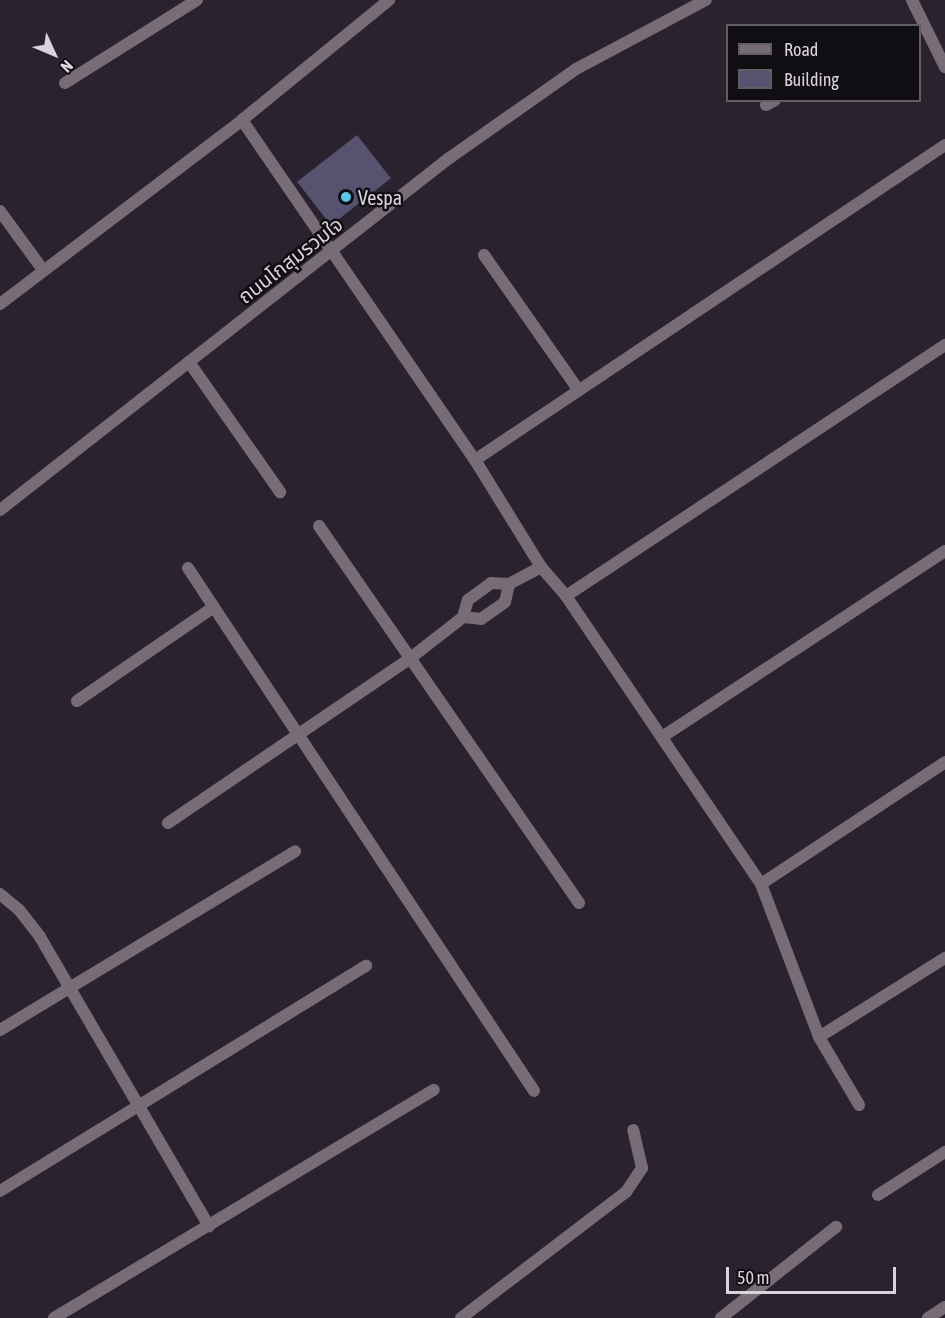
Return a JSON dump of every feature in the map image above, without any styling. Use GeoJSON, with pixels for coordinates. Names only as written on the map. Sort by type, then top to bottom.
{"type":"FeatureCollection","features":[{"type":"Feature","properties":{"kind":"street"},"geometry":{"type":"LineString","coordinates":[[65,83],[197,0]]}},
{"type":"Feature","properties":{"kind":"street"},"geometry":{"type":"LineString","coordinates":[[0,304],[242,120],[389,0]]}},
{"type":"Feature","properties":{"kind":"street","name":"ถนนโกสุมรวมใจ"},"geometry":{"type":"LineString","coordinates":[[0,510],[333,252],[448,159],[576,69],[706,0]]}},
{"type":"Feature","properties":{"kind":"street"},"geometry":{"type":"LineString","coordinates":[[912,0],[921,24]]}},
{"type":"Feature","properties":{"kind":"street"},"geometry":{"type":"LineString","coordinates":[[922,28],[945,68]]}},
{"type":"Feature","properties":{"kind":"street"},"geometry":{"type":"LineString","coordinates":[[242,120],[475,460],[541,567],[566,596],[761,884],[819,1037],[859,1105]]}},
{"type":"Feature","properties":{"kind":"street"},"geometry":{"type":"LineString","coordinates":[[475,460],[945,145]]}},
{"type":"Feature","properties":{"kind":"street"},"geometry":{"type":"LineString","coordinates":[[0,211],[43,270]]}},
{"type":"Feature","properties":{"kind":"street"},"geometry":{"type":"LineString","coordinates":[[484,255],[578,389]]}},
{"type":"Feature","properties":{"kind":"street"},"geometry":{"type":"LineString","coordinates":[[566,596],[945,345]]}},
{"type":"Feature","properties":{"kind":"street"},"geometry":{"type":"LineString","coordinates":[[189,362],[280,492]]}},
{"type":"Feature","properties":{"kind":"street"},"geometry":{"type":"LineString","coordinates":[[319,526],[408,660],[579,903]]}},
{"type":"Feature","properties":{"kind":"street"},"geometry":{"type":"LineString","coordinates":[[662,736],[945,551]]}},
{"type":"Feature","properties":{"kind":"street"},"geometry":{"type":"LineString","coordinates":[[168,823],[408,660],[463,617],[468,600],[491,583],[509,584],[541,567]]}},
{"type":"Feature","properties":{"kind":"street"},"geometry":{"type":"LineString","coordinates":[[188,568],[534,1091]]}},
{"type":"Feature","properties":{"kind":"street"},"geometry":{"type":"LineString","coordinates":[[463,617],[481,619],[505,602],[509,584]]}},
{"type":"Feature","properties":{"kind":"street"},"geometry":{"type":"LineString","coordinates":[[77,701],[214,607]]}},
{"type":"Feature","properties":{"kind":"street"},"geometry":{"type":"LineString","coordinates":[[761,884],[945,762]]}},
{"type":"Feature","properties":{"kind":"street"},"geometry":{"type":"LineString","coordinates":[[0,1030],[295,851]]}},
{"type":"Feature","properties":{"kind":"street"},"geometry":{"type":"LineString","coordinates":[[0,894],[40,937],[137,1107],[209,1226]]}},
{"type":"Feature","properties":{"kind":"street"},"geometry":{"type":"LineString","coordinates":[[819,1037],[945,958]]}},
{"type":"Feature","properties":{"kind":"street"},"geometry":{"type":"LineString","coordinates":[[0,1191],[366,966]]}},
{"type":"Feature","properties":{"kind":"street"},"geometry":{"type":"LineString","coordinates":[[54,1318],[434,1090]]}},
{"type":"Feature","properties":{"kind":"street"},"geometry":{"type":"LineString","coordinates":[[461,1318],[626,1192],[642,1168],[633,1130]]}},
{"type":"Feature","properties":{"kind":"street"},"geometry":{"type":"LineString","coordinates":[[878,1195],[945,1152]]}},
{"type":"Feature","properties":{"kind":"street"},"geometry":{"type":"LineString","coordinates":[[721,1318],[836,1227]]}},
{"type":"Feature","properties":{"kind":"street"},"geometry":{"type":"LineString","coordinates":[[928,1318],[945,1307]]}},
{"type":"Feature","properties":{"kind":"building"},"geometry":{"type":"Polygon","coordinates":[[[357,135],[391,178],[331,225],[297,182],[357,135]]]}},
{"type":"Feature","properties":{"kind":"place","name":"Vespa"},"geometry":{"type":"Point","coordinates":[346,197]}}]}
